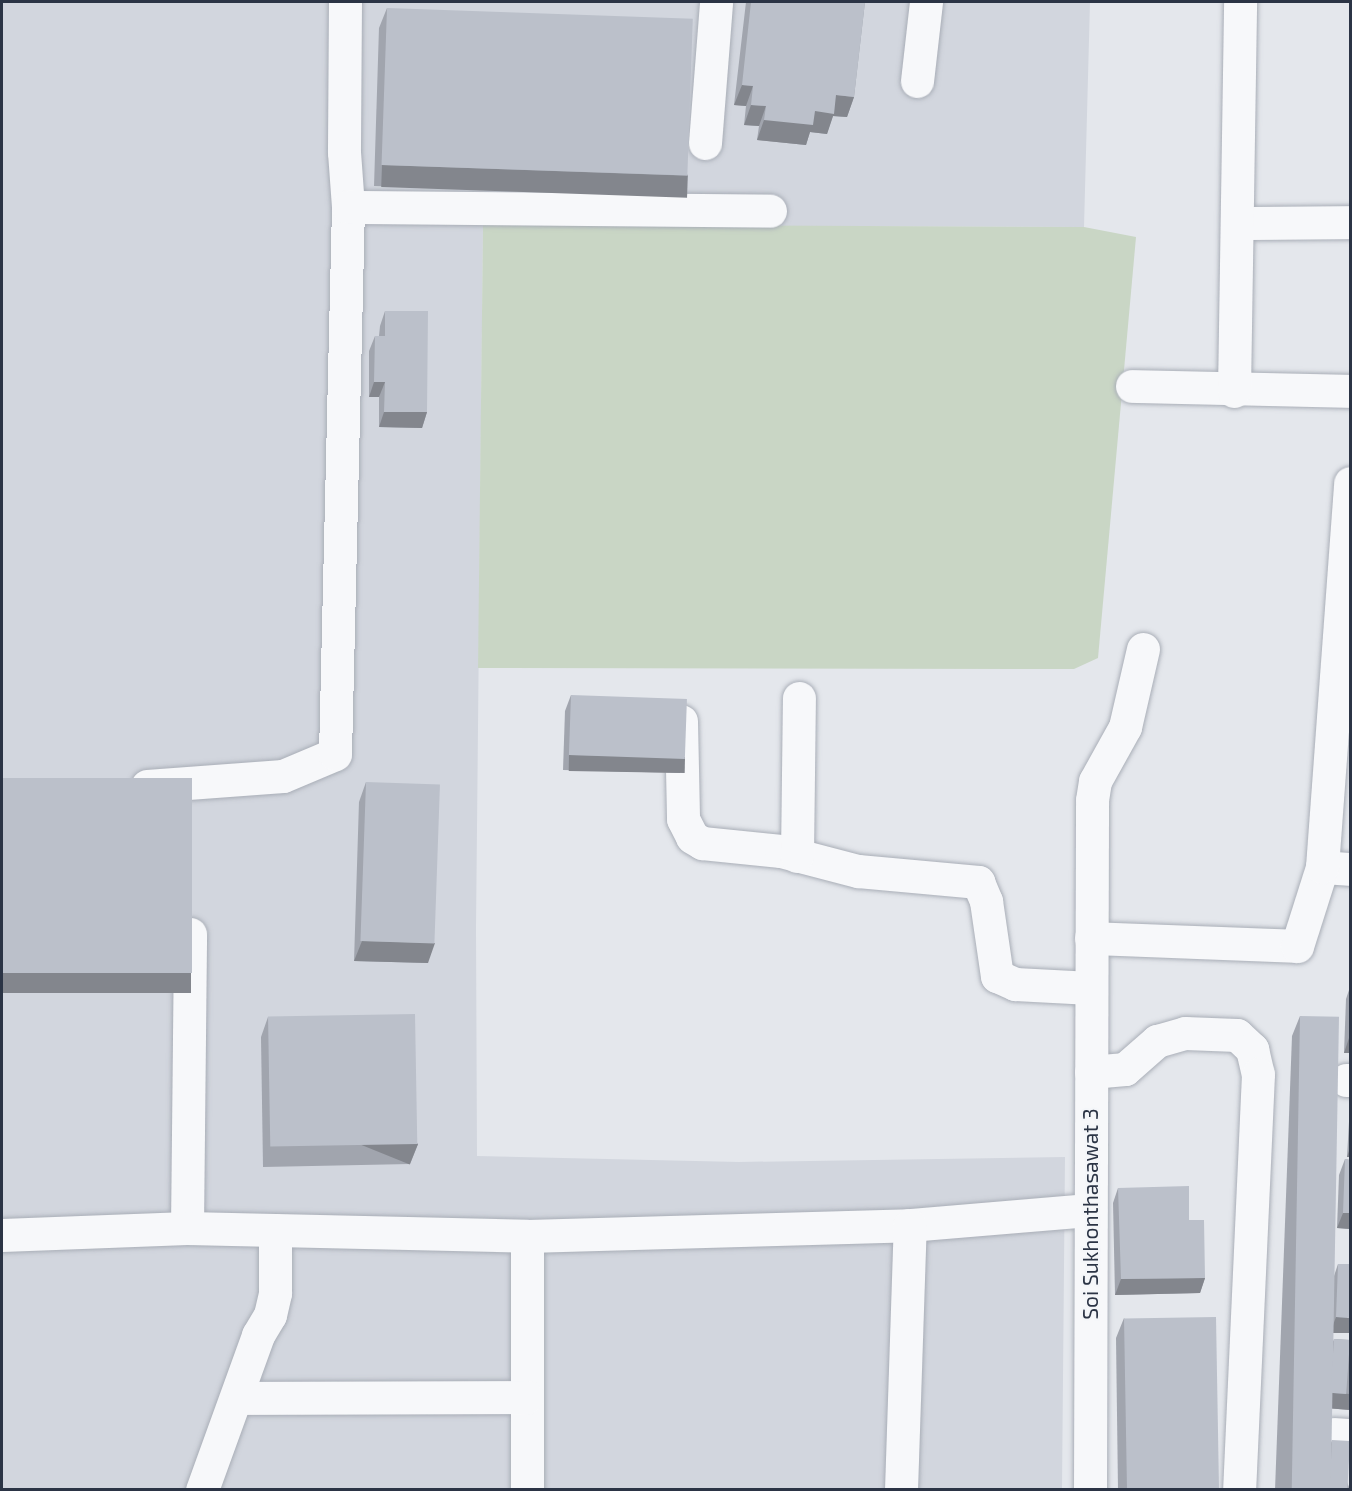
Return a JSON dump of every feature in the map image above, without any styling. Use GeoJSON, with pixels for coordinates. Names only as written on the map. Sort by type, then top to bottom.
{"type":"FeatureCollection","features":[{"type":"Feature","properties":{"kind":"street"},"geometry":{"type":"LineString","coordinates":[[120,787],[192,797],[283,776],[335,754],[348,207],[344,152],[345,2]]}},
{"type":"Feature","properties":{"kind":"street"},"geometry":{"type":"LineString","coordinates":[[705,143],[716,2]]}},
{"type":"Feature","properties":{"kind":"street"},"geometry":{"type":"LineString","coordinates":[[917,81],[926,2]]}},
{"type":"Feature","properties":{"kind":"street"},"geometry":{"type":"LineString","coordinates":[[1234,391],[1240,2]]}},
{"type":"Feature","properties":{"kind":"street"},"geometry":{"type":"LineString","coordinates":[[348,207],[770,211]]}},
{"type":"Feature","properties":{"kind":"street"},"geometry":{"type":"LineString","coordinates":[[1238,223],[1350,222]]}},
{"type":"Feature","properties":{"kind":"street"},"geometry":{"type":"LineString","coordinates":[[1132,386],[1234,391],[1350,391]]}},
{"type":"Feature","properties":{"kind":"street"},"geometry":{"type":"LineString","coordinates":[[1091,938],[1297,946],[1336,868],[1350,483]]}},
{"type":"Feature","properties":{"kind":"street","name":"Soi Sukhonthasawat 3"},"geometry":{"type":"LineString","coordinates":[[1090,1490],[1092,800],[1095,781],[1125,727],[1143,649]]}},
{"type":"Feature","properties":{"kind":"street"},"geometry":{"type":"LineString","coordinates":[[797,856],[799,698]]}},
{"type":"Feature","properties":{"kind":"street"},"geometry":{"type":"LineString","coordinates":[[681,720],[683,819],[692,837],[702,843],[797,856],[858,871],[978,882],[986,901],[997,976],[1015,984],[1091,988]]}},
{"type":"Feature","properties":{"kind":"street"},"geometry":{"type":"LineString","coordinates":[[187,1228],[191,905]]}},
{"type":"Feature","properties":{"kind":"street"},"geometry":{"type":"LineString","coordinates":[[1091,1072],[1125,1068],[1157,1041],[1185,1033],[1237,1035],[1252,1049],[1258,1074],[1239,1490]]}},
{"type":"Feature","properties":{"kind":"street"},"geometry":{"type":"LineString","coordinates":[[2,1235],[187,1228],[527,1236],[910,1225],[1090,1210]]}},
{"type":"Feature","properties":{"kind":"street"},"geometry":{"type":"LineString","coordinates":[[901,1490],[910,1225]]}},
{"type":"Feature","properties":{"kind":"street"},"geometry":{"type":"LineString","coordinates":[[202,1490],[258,1335],[270,1315],[275,1293],[275,1230]]}},
{"type":"Feature","properties":{"kind":"street"},"geometry":{"type":"LineString","coordinates":[[527,1236],[527,1490]]}},
{"type":"Feature","properties":{"kind":"street"},"geometry":{"type":"LineString","coordinates":[[237,1398],[527,1397]]}},
{"type":"Feature","properties":{"kind":"shaded area"},"geometry":{"type":"Polygon","coordinates":[[[2,2],[1090,2],[1084,227],[483,225],[476,929],[477,1156],[739,1162],[1065,1157],[1062,1489],[2,1490],[2,2]]]}},
{"type":"Feature","properties":{"kind":"green space"},"geometry":{"type":"Polygon","coordinates":[[[483,224],[1084,227],[1136,237],[1098,658],[1074,669],[478,668],[483,224]]]}},
{"type":"Feature","properties":{"kind":"building"},"geometry":{"type":"Polygon","coordinates":[[[751,2],[865,2],[854,97],[836,95],[834,114],[815,111],[813,125],[764,120],[766,106],[751,105],[753,86],[742,85],[751,2]]]}},
{"type":"Feature","properties":{"kind":"building"},"geometry":{"type":"Polygon","coordinates":[[[387,8],[693,19],[687,176],[382,165],[387,8]]]}},
{"type":"Feature","properties":{"kind":"building"},"geometry":{"type":"Polygon","coordinates":[[[385,311],[428,311],[427,412],[384,412],[385,382],[374,382],[375,336],[385,336],[385,311]]]}},
{"type":"Feature","properties":{"kind":"building"},"geometry":{"type":"Polygon","coordinates":[[[571,695],[687,699],[685,759],[569,755],[571,695]]]}},
{"type":"Feature","properties":{"kind":"building"},"geometry":{"type":"Polygon","coordinates":[[[2,778],[192,778],[192,973],[2,973],[2,778]]]}},
{"type":"Feature","properties":{"kind":"building"},"geometry":{"type":"Polygon","coordinates":[[[366,782],[440,785],[434,943],[360,941],[366,782]]]}},
{"type":"Feature","properties":{"kind":"building"},"geometry":{"type":"Polygon","coordinates":[[[415,1014],[417,1144],[270,1147],[268,1017],[415,1014]]]}},
{"type":"Feature","properties":{"kind":"building"},"geometry":{"type":"Polygon","coordinates":[[[1300,1016],[1339,1017],[1331,1490],[1292,1490],[1300,1016]]]}},
{"type":"Feature","properties":{"kind":"building"},"geometry":{"type":"Polygon","coordinates":[[[1345,1159],[1350,1160],[1350,1213],[1343,1213],[1345,1159]]]}},
{"type":"Feature","properties":{"kind":"building"},"geometry":{"type":"Polygon","coordinates":[[[1189,1186],[1189,1220],[1204,1220],[1205,1278],[1121,1279],[1118,1188],[1189,1186]]]}},
{"type":"Feature","properties":{"kind":"building"},"geometry":{"type":"Polygon","coordinates":[[[1338,1264],[1350,1264],[1350,1318],[1336,1317],[1338,1264]]]}},
{"type":"Feature","properties":{"kind":"building"},"geometry":{"type":"Polygon","coordinates":[[[1216,1317],[1219,1490],[1127,1490],[1124,1319],[1216,1317]]]}},
{"type":"Feature","properties":{"kind":"building"},"geometry":{"type":"Polygon","coordinates":[[[1334,1339],[1350,1340],[1346,1394],[1330,1393],[1334,1339]]]}},
{"type":"Feature","properties":{"kind":"building"},"geometry":{"type":"Polygon","coordinates":[[[1332,1440],[1350,1441],[1347,1490],[1329,1490],[1332,1440]]]}}]}
